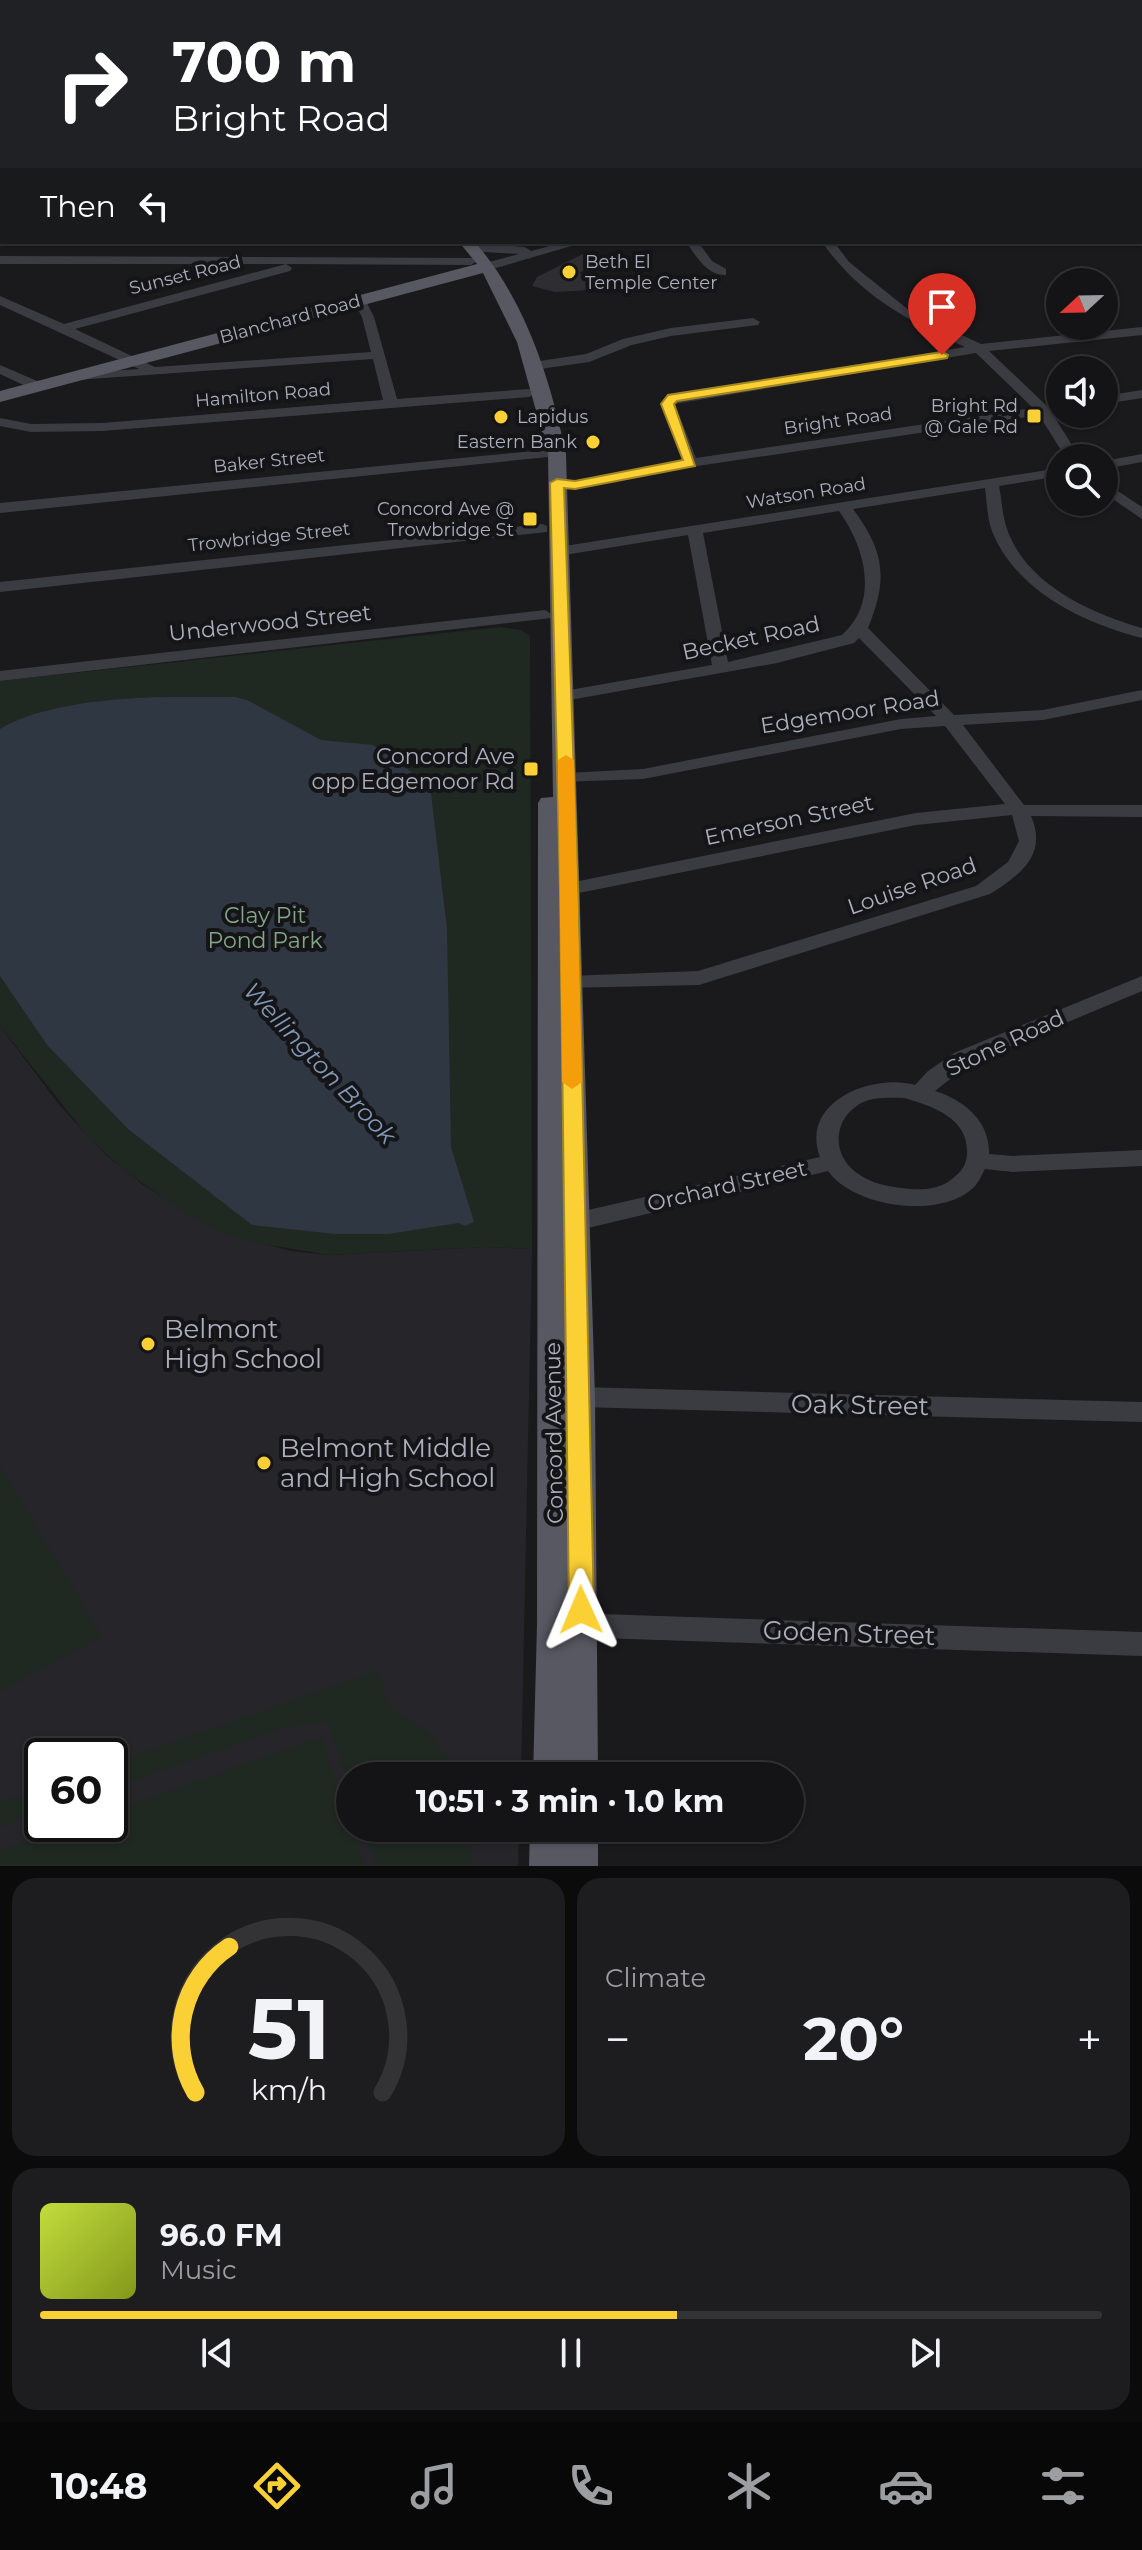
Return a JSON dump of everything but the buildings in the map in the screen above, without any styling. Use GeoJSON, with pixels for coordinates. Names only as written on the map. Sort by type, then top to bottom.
{"type":"FeatureCollection","features":[{"type":"Feature","properties":{"kind":"main road","name":"Concord Avenue"},"geometry":{"type":"LineString","coordinates":[[468,244],[533,366],[550,454],[549,528],[558,778],[569,1625],[578,1762]]}},
{"type":"Feature","properties":{"kind":"main road","name":"Concord Avenue"},"geometry":{"type":"LineString","coordinates":[[479,266],[512,344],[550,454]]}},
{"type":"Feature","properties":{"kind":"main road","name":"Blanchard Road"},"geometry":{"type":"LineString","coordinates":[[0,397],[479,266]]}},
{"type":"Feature","properties":{"kind":"main road","name":"Concord Avenue"},"geometry":{"type":"LineString","coordinates":[[554,1762],[569,1625],[579,1397],[575,1222],[560,983]]}},
{"type":"Feature","properties":{"kind":"main road"},"geometry":{"type":"LineString","coordinates":[[549,1866],[550,1842]]}},
{"type":"Feature","properties":{"kind":"main road"},"geometry":{"type":"LineString","coordinates":[[578,1842],[578,1866]]}},
{"type":"Feature","properties":{"kind":"street"},"geometry":{"type":"LineString","coordinates":[[473,244],[484,248],[545,250]]}},
{"type":"Feature","properties":{"kind":"street","name":"Blanchard Road"},"geometry":{"type":"LineString","coordinates":[[479,266],[570,244]]}},
{"type":"Feature","properties":{"kind":"street"},"geometry":{"type":"LineString","coordinates":[[693,244],[708,264],[722,272]]}},
{"type":"Feature","properties":{"kind":"street"},"geometry":{"type":"LineString","coordinates":[[829,244],[845,265],[905,314],[979,348],[1043,410],[1064,444]]}},
{"type":"Feature","properties":{"kind":"street"},"geometry":{"type":"LineString","coordinates":[[0,260],[317,260],[479,266]]}},
{"type":"Feature","properties":{"kind":"street","name":"Sunset Road"},"geometry":{"type":"LineString","coordinates":[[62,329],[317,260]]}},
{"type":"Feature","properties":{"kind":"street"},"geometry":{"type":"LineString","coordinates":[[0,300],[161,372]]}},
{"type":"Feature","properties":{"kind":"street"},"geometry":{"type":"LineString","coordinates":[[359,300],[368,317],[391,403]]}},
{"type":"Feature","properties":{"kind":"street"},"geometry":{"type":"LineString","coordinates":[[533,366],[589,358],[658,334],[753,322]]}},
{"type":"Feature","properties":{"kind":"street"},"geometry":{"type":"LineString","coordinates":[[691,463],[672,418],[668,404],[671,400],[979,348],[1142,331]]}},
{"type":"Feature","properties":{"kind":"street"},"geometry":{"type":"LineString","coordinates":[[81,377],[378,355]]}},
{"type":"Feature","properties":{"kind":"street"},"geometry":{"type":"LineString","coordinates":[[0,369],[39,387]]}},
{"type":"Feature","properties":{"kind":"street","name":"Hamilton Road"},"geometry":{"type":"LineString","coordinates":[[0,422],[31,428],[102,427],[529,393]]}},
{"type":"Feature","properties":{"kind":"street"},"geometry":{"type":"LineString","coordinates":[[1118,398],[1142,394]]}},
{"type":"Feature","properties":{"kind":"street","name":"Bright Road"},"geometry":{"type":"LineString","coordinates":[[549,484],[573,485],[691,463],[1046,410]]}},
{"type":"Feature","properties":{"kind":"street","name":"Baker Street"},"geometry":{"type":"LineString","coordinates":[[0,508],[550,454]]}},
{"type":"Feature","properties":{"kind":"street"},"geometry":{"type":"LineString","coordinates":[[1118,462],[1142,458]]}},
{"type":"Feature","properties":{"kind":"street","name":"Watson Road"},"geometry":{"type":"LineString","coordinates":[[551,553],[1046,474]]}},
{"type":"Feature","properties":{"kind":"street"},"geometry":{"type":"LineString","coordinates":[[991,483],[998,527],[1010,552],[1029,576],[1081,609],[1142,633]]}},
{"type":"Feature","properties":{"kind":"street"},"geometry":{"type":"LineString","coordinates":[[1118,496],[1142,514]]}},
{"type":"Feature","properties":{"kind":"street"},"geometry":{"type":"LineString","coordinates":[[844,507],[862,532],[874,574],[873,596],[859,629]]}},
{"type":"Feature","properties":{"kind":"street","name":"Trowbridge Street"},"geometry":{"type":"LineString","coordinates":[[0,587],[549,528]]}},
{"type":"Feature","properties":{"kind":"street"},"geometry":{"type":"LineString","coordinates":[[695,530],[721,668]]}},
{"type":"Feature","properties":{"kind":"street","name":"Underwood Street"},"geometry":{"type":"LineString","coordinates":[[0,676],[553,615]]}},
{"type":"Feature","properties":{"kind":"street","name":"Becket Road"},"geometry":{"type":"LineString","coordinates":[[556,698],[826,647],[848,639],[859,629]]}},
{"type":"Feature","properties":{"kind":"street","name":"Louise Road"},"geometry":{"type":"LineString","coordinates":[[560,983],[699,978],[983,890],[1006,875],[1025,854],[1029,832],[1019,809],[948,719],[877,642],[859,629]]}},
{"type":"Feature","properties":{"kind":"street","name":"Edgemoor Road"},"geometry":{"type":"LineString","coordinates":[[558,778],[643,774],[840,735],[948,719],[1043,715],[1142,695]]}},
{"type":"Feature","properties":{"kind":"street","name":"Emerson Street"},"geometry":{"type":"LineString","coordinates":[[559,892],[916,819],[1019,809],[1077,813],[1142,811]]}},
{"type":"Feature","properties":{"kind":"street","name":"Stone Road"},"geometry":{"type":"LineString","coordinates":[[921,1093],[936,1076],[962,1058],[1142,983]]}},
{"type":"Feature","properties":{"kind":"street"},"geometry":{"type":"LineString","coordinates":[[833,1162],[825,1133],[829,1120],[841,1106],[873,1091],[921,1093],[948,1104],[969,1120],[981,1146],[980,1161],[1024,1163],[1142,1158]]}},
{"type":"Feature","properties":{"kind":"street","name":"Orchard Street"},"geometry":{"type":"LineString","coordinates":[[575,1222],[833,1162],[843,1174],[867,1189],[897,1198],[923,1199],[961,1186],[972,1176],[980,1161]]}},
{"type":"Feature","properties":{"kind":"street","name":"Oak Street"},"geometry":{"type":"LineString","coordinates":[[579,1397],[1142,1412]]}},
{"type":"Feature","properties":{"kind":"street","name":"Goden Street"},"geometry":{"type":"LineString","coordinates":[[569,1625],[1142,1644]]}},
{"type":"Feature","properties":{"kind":"shaded area","name":"Belmont Middle and High School"},"geometry":{"type":"Polygon","coordinates":[[[0,1026],[60,1106],[106,1155],[142,1184],[216,1230],[290,1251],[329,1255],[487,1247],[532,1249],[521,1762],[336,1762],[336,1842],[519,1842],[518,1866],[0,1866],[0,1026]]]}},
{"type":"Feature","properties":{"kind":"green space","name":"Clay Pit Pond Park"},"geometry":{"type":"Polygon","coordinates":[[[500,627],[521,630],[530,636],[532,1249],[487,1247],[329,1255],[251,1242],[216,1230],[185,1213],[124,1170],[89,1138],[0,1026],[0,681],[500,627]]]}},
{"type":"Feature","properties":{"kind":"green space"},"geometry":{"type":"Polygon","coordinates":[[[0,1466],[102,1636],[0,1692],[0,1466]]]}},
{"type":"Feature","properties":{"kind":"green space"},"geometry":{"type":"Polygon","coordinates":[[[377,1671],[391,1709],[429,1732],[451,1762],[341,1762],[327,1721],[280,1729],[128,1783],[128,1758],[377,1671]]]}},
{"type":"Feature","properties":{"kind":"green space"},"geometry":{"type":"Polygon","coordinates":[[[321,1737],[336,1781],[336,1842],[357,1842],[365,1866],[0,1866],[0,1851],[25,1842],[128,1842],[128,1806],[321,1737]]]}},
{"type":"Feature","properties":{"kind":"green space"},"geometry":{"type":"Polygon","coordinates":[[[24,1793],[24,1818],[0,1827],[0,1802],[24,1793]]]}},
{"type":"Feature","properties":{"kind":"green space"},"geometry":{"type":"Polygon","coordinates":[[[369,1842],[473,1842],[471,1866],[377,1866],[369,1842]]]}},
{"type":"Feature","properties":{"kind":"water","name":"Clay Pit Pond Park"},"geometry":{"type":"Polygon","coordinates":[[[164,697],[235,697],[247,700],[321,740],[373,745],[430,785],[447,929],[451,1147],[474,1222],[465,1226],[459,1223],[388,1234],[335,1234],[252,1225],[128,1129],[48,1046],[0,976],[0,729],[17,720],[57,708],[164,697]]]}},
{"type":"Feature","properties":{"kind":"slow traffic"},"geometry":{"type":"LineString","coordinates":[[566,760],[572,1082]]}},
{"type":"Feature","properties":{"kind":"place","name":"Beth El Temple Center"},"geometry":{"type":"Point","coordinates":[569,272]}},
{"type":"Feature","properties":{"kind":"place","name":"Bright Rd @ Gale Rd"},"geometry":{"type":"Point","coordinates":[1034,416]}},
{"type":"Feature","properties":{"kind":"place","name":"Lapidus"},"geometry":{"type":"Point","coordinates":[501,417]}},
{"type":"Feature","properties":{"kind":"place","name":"Eastern Bank"},"geometry":{"type":"Point","coordinates":[593,442]}},
{"type":"Feature","properties":{"kind":"place","name":"Concord Ave @ Trowbridge St"},"geometry":{"type":"Point","coordinates":[530,519]}},
{"type":"Feature","properties":{"kind":"place","name":"Concord Ave opp Edgemoor Rd"},"geometry":{"type":"Point","coordinates":[531,769]}},
{"type":"Feature","properties":{"kind":"place","name":"Belmont High School"},"geometry":{"type":"Point","coordinates":[148,1344]}},
{"type":"Feature","properties":{"kind":"place","name":"Belmont Middle and High School"},"geometry":{"type":"Point","coordinates":[264,1463]}},
{"type":"Feature","properties":{"kind":"route"},"geometry":{"type":"LineString","coordinates":[[581,1610],[569,889],[557,483],[575,485],[691,463],[668,404],[673,398],[942,355]]}},
{"type":"Feature","properties":{"kind":"water label","name":"Wellington Brook"},"geometry":{"type":"Point","coordinates":[320,1063]}}]}
